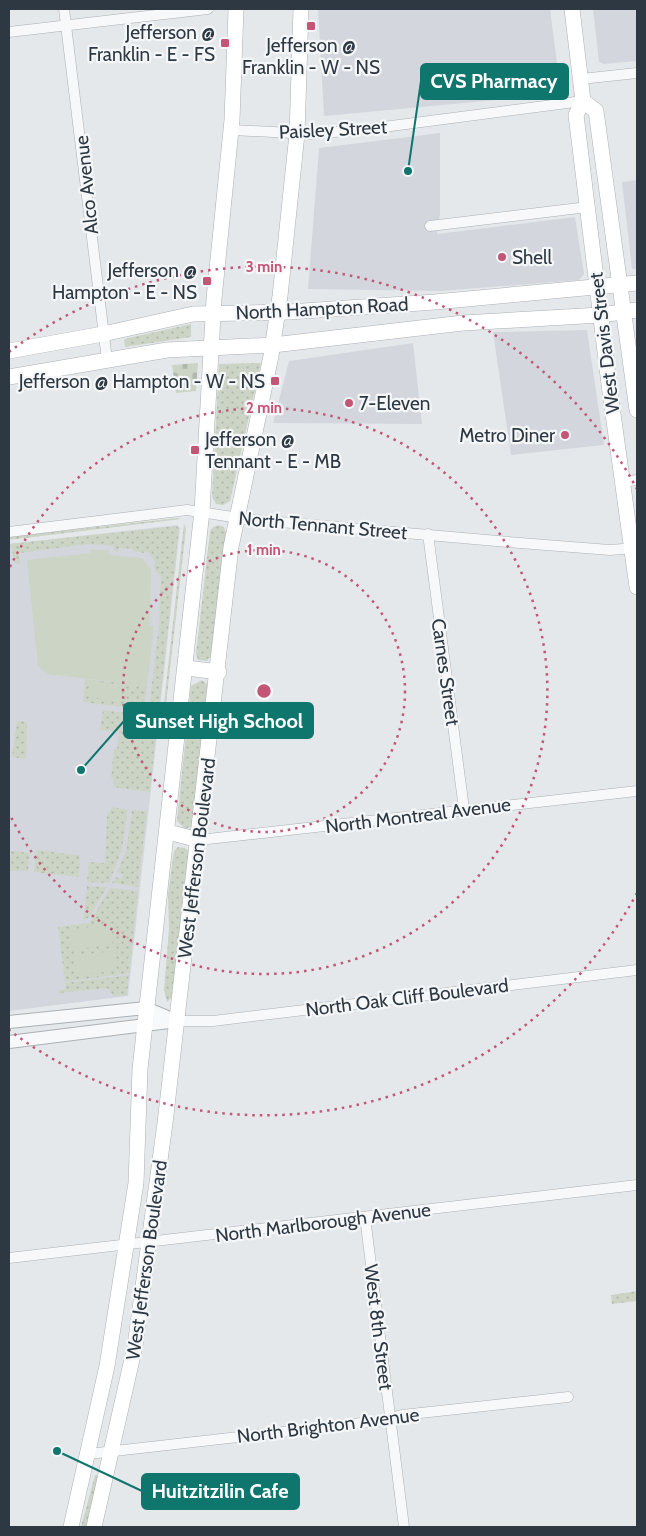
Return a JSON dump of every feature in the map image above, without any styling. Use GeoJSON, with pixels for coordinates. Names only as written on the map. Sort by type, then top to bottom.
{"type":"FeatureCollection","features":[{"type":"Feature","properties":{"kind":"main road","name":"West Jefferson Boulevard"},"geometry":{"type":"LineString","coordinates":[[72,1527],[107,1366],[138,1168],[138,1100],[144,1026],[168,832],[202,511],[214,313],[232,130],[236,9]]}},
{"type":"Feature","properties":{"kind":"main road","name":"West Jefferson Boulevard"},"geometry":{"type":"LineString","coordinates":[[94,1527],[135,1346],[150,1242],[177,1021],[236,517],[272,345],[277,312],[297,134],[301,9]]}},
{"type":"Feature","properties":{"kind":"main road","name":"West Davis Street"},"geometry":{"type":"LineString","coordinates":[[572,9],[583,100],[576,115],[600,315],[630,481],[637,587]]}},
{"type":"Feature","properties":{"kind":"main road","name":"West Davis Street"},"geometry":{"type":"LineString","coordinates":[[583,100],[596,111],[620,285],[631,311],[637,410]]}},
{"type":"Feature","properties":{"kind":"main road","name":"North Hampton Road"},"geometry":{"type":"LineString","coordinates":[[9,351],[103,334],[193,314],[277,312],[435,302],[637,283]]}},
{"type":"Feature","properties":{"kind":"main road","name":"North Hampton Road"},"geometry":{"type":"LineString","coordinates":[[9,377],[167,350],[212,346],[272,345],[463,323],[600,315],[631,311]]}},
{"type":"Feature","properties":{"kind":"main road"},"geometry":{"type":"LineString","coordinates":[[186,668],[219,672]]}},
{"type":"Feature","properties":{"kind":"main road"},"geometry":{"type":"LineString","coordinates":[[168,832],[199,840]]}},
{"type":"Feature","properties":{"kind":"street","name":"Alco Avenue"},"geometry":{"type":"LineString","coordinates":[[64,9],[107,360]]}},
{"type":"Feature","properties":{"kind":"street"},"geometry":{"type":"LineString","coordinates":[[9,32],[208,9]]}},
{"type":"Feature","properties":{"kind":"street"},"geometry":{"type":"LineString","coordinates":[[581,79],[637,73]]}},
{"type":"Feature","properties":{"kind":"street","name":"Paisley Street"},"geometry":{"type":"LineString","coordinates":[[232,130],[297,134],[368,129],[583,100]]}},
{"type":"Feature","properties":{"kind":"street"},"geometry":{"type":"LineString","coordinates":[[430,226],[588,207]]}},
{"type":"Feature","properties":{"kind":"street","name":"North Tennant Street"},"geometry":{"type":"LineString","coordinates":[[9,532],[187,510],[236,517],[428,534],[590,548],[635,549]]}},
{"type":"Feature","properties":{"kind":"street","name":"Carnes Street"},"geometry":{"type":"LineString","coordinates":[[428,534],[464,809]]}},
{"type":"Feature","properties":{"kind":"street","name":"North Montreal Avenue"},"geometry":{"type":"LineString","coordinates":[[199,840],[637,791]]}},
{"type":"Feature","properties":{"kind":"street","name":"North Oak Cliff Boulevard"},"geometry":{"type":"LineString","coordinates":[[9,1042],[177,1021],[213,1021],[637,970]]}},
{"type":"Feature","properties":{"kind":"street","name":"North Oak Cliff Boulevard"},"geometry":{"type":"LineString","coordinates":[[9,1022],[146,1008],[177,1021]]}},
{"type":"Feature","properties":{"kind":"street","name":"North Marlborough Avenue"},"geometry":{"type":"LineString","coordinates":[[9,1258],[637,1186]]}},
{"type":"Feature","properties":{"kind":"street","name":"West 8th Street"},"geometry":{"type":"LineString","coordinates":[[365,1217],[404,1527]]}},
{"type":"Feature","properties":{"kind":"street","name":"North Brighton Avenue"},"geometry":{"type":"LineString","coordinates":[[88,1454],[379,1422],[391,1418],[568,1397]]}},
{"type":"Feature","properties":{"kind":"shaded area"},"geometry":{"type":"Polygon","coordinates":[[[318,9],[550,9],[561,94],[324,116],[318,9]]]}},
{"type":"Feature","properties":{"kind":"shaded area"},"geometry":{"type":"Polygon","coordinates":[[[593,9],[637,9],[637,61],[604,64],[599,62],[593,9]]]}},
{"type":"Feature","properties":{"kind":"shaded area"},"geometry":{"type":"Polygon","coordinates":[[[440,133],[440,214],[437,234],[575,217],[584,274],[579,280],[441,291],[308,289],[319,148],[440,133]]]}},
{"type":"Feature","properties":{"kind":"shaded area"},"geometry":{"type":"Polygon","coordinates":[[[637,180],[637,269],[632,269],[622,182],[637,180]]]}},
{"type":"Feature","properties":{"kind":"shaded area"},"geometry":{"type":"Polygon","coordinates":[[[587,330],[604,445],[511,455],[493,332],[587,330]]]}},
{"type":"Feature","properties":{"kind":"shaded area"},"geometry":{"type":"Polygon","coordinates":[[[413,343],[422,424],[273,423],[289,361],[413,343]]]}},
{"type":"Feature","properties":{"kind":"shaded area"},"geometry":{"type":"Polygon","coordinates":[[[177,525],[180,528],[128,996],[9,1011],[9,544],[177,525]]]}},
{"type":"Feature","properties":{"kind":"green space"},"geometry":{"type":"Polygon","coordinates":[[[191,324],[191,337],[125,347],[124,340],[128,338],[191,324]]]}},
{"type":"Feature","properties":{"kind":"green space"},"geometry":{"type":"Polygon","coordinates":[[[198,363],[196,391],[176,393],[172,365],[198,363]]]}},
{"type":"Feature","properties":{"kind":"green space"},"geometry":{"type":"Polygon","coordinates":[[[261,363],[230,501],[223,505],[216,504],[212,497],[219,364],[261,363]]]}},
{"type":"Feature","properties":{"kind":"green space"},"geometry":{"type":"Polygon","coordinates":[[[176,518],[181,519],[9,540],[9,537],[176,518]]]}},
{"type":"Feature","properties":{"kind":"green space"},"geometry":{"type":"Polygon","coordinates":[[[184,523],[186,529],[165,713],[163,712],[184,523]]]}},
{"type":"Feature","properties":{"kind":"green space"},"geometry":{"type":"Polygon","coordinates":[[[219,525],[224,527],[226,533],[212,655],[207,661],[198,660],[196,654],[210,531],[213,527],[219,525]]]}},
{"type":"Feature","properties":{"kind":"green space"},"geometry":{"type":"Polygon","coordinates":[[[177,526],[179,529],[159,711],[149,710],[159,624],[161,576],[155,571],[154,565],[156,562],[146,551],[144,553],[133,551],[133,549],[119,548],[118,552],[114,551],[114,546],[89,544],[19,553],[20,564],[17,564],[14,561],[12,548],[9,548],[9,544],[177,526]]]}},
{"type":"Feature","properties":{"kind":"green space"},"geometry":{"type":"Polygon","coordinates":[[[90,550],[109,550],[109,555],[142,558],[151,569],[150,625],[154,626],[147,686],[47,674],[38,666],[27,560],[90,553],[90,550]]]}},
{"type":"Feature","properties":{"kind":"green space"},"geometry":{"type":"Polygon","coordinates":[[[85,679],[147,686],[144,710],[83,702],[85,679]]]}},
{"type":"Feature","properties":{"kind":"green space"},"geometry":{"type":"Polygon","coordinates":[[[202,680],[207,684],[208,690],[193,826],[185,829],[177,821],[191,686],[202,680]]]}},
{"type":"Feature","properties":{"kind":"green space"},"geometry":{"type":"Polygon","coordinates":[[[91,681],[123,685],[121,701],[89,697],[91,681]]]}},
{"type":"Feature","properties":{"kind":"green space"},"geometry":{"type":"Polygon","coordinates":[[[103,710],[158,717],[150,792],[114,787],[113,779],[111,778],[114,749],[117,749],[119,732],[100,730],[103,710]]]}},
{"type":"Feature","properties":{"kind":"green space"},"geometry":{"type":"Polygon","coordinates":[[[17,721],[27,722],[26,759],[12,757],[17,721]]]}},
{"type":"Feature","properties":{"kind":"green space"},"geometry":{"type":"Polygon","coordinates":[[[112,807],[128,810],[122,849],[109,883],[87,882],[89,862],[105,863],[107,816],[112,807]]]}},
{"type":"Feature","properties":{"kind":"green space"},"geometry":{"type":"Polygon","coordinates":[[[132,810],[147,811],[138,887],[112,883],[116,877],[121,879],[123,874],[117,872],[126,852],[132,810]]]}},
{"type":"Feature","properties":{"kind":"green space"},"geometry":{"type":"Polygon","coordinates":[[[178,847],[185,848],[190,852],[174,995],[167,1002],[164,990],[169,929],[168,894],[174,851],[178,847]]]}},
{"type":"Feature","properties":{"kind":"green space"},"geometry":{"type":"Polygon","coordinates":[[[36,850],[80,855],[79,877],[34,872],[36,850]]]}},
{"type":"Feature","properties":{"kind":"green space"},"geometry":{"type":"Polygon","coordinates":[[[11,851],[30,853],[28,871],[9,871],[11,851]]]}},
{"type":"Feature","properties":{"kind":"green space"},"geometry":{"type":"Polygon","coordinates":[[[87,886],[107,887],[89,917],[83,921],[87,886]]]}},
{"type":"Feature","properties":{"kind":"green space"},"geometry":{"type":"Polygon","coordinates":[[[110,888],[138,891],[130,967],[127,951],[130,973],[65,982],[58,927],[89,923],[110,888]]]}},
{"type":"Feature","properties":{"kind":"green space"},"geometry":{"type":"Polygon","coordinates":[[[111,924],[113,944],[72,950],[69,930],[111,924]]]}},
{"type":"Feature","properties":{"kind":"green space"},"geometry":{"type":"Polygon","coordinates":[[[114,951],[117,970],[75,976],[73,956],[114,951]]]}},
{"type":"Feature","properties":{"kind":"green space"},"geometry":{"type":"Polygon","coordinates":[[[129,975],[127,995],[114,996],[107,988],[59,993],[58,990],[66,989],[65,983],[129,975]]]}},
{"type":"Feature","properties":{"kind":"green space"},"geometry":{"type":"Polygon","coordinates":[[[637,1291],[637,1301],[612,1304],[611,1295],[637,1291]]]}},
{"type":"Feature","properties":{"kind":"green space"},"geometry":{"type":"Polygon","coordinates":[[[95,1475],[99,1476],[89,1527],[81,1527],[95,1475]]]}},
{"type":"Feature","properties":{"kind":"place","name":"Jefferson @ Franklin - W - NS"},"geometry":{"type":"Point","coordinates":[311,26]}},
{"type":"Feature","properties":{"kind":"place","name":"Jefferson @ Franklin - E - FS"},"geometry":{"type":"Point","coordinates":[225,43]}},
{"type":"Feature","properties":{"kind":"place","name":"CVS Pharmacy"},"geometry":{"type":"Point","coordinates":[408,171]}},
{"type":"Feature","properties":{"kind":"place","name":"Shell"},"geometry":{"type":"Point","coordinates":[502,257]}},
{"type":"Feature","properties":{"kind":"place","name":"Jefferson @ Hampton - E - NS"},"geometry":{"type":"Point","coordinates":[207,281]}},
{"type":"Feature","properties":{"kind":"place","name":"Jefferson @ Hampton - W - NS"},"geometry":{"type":"Point","coordinates":[275,381]}},
{"type":"Feature","properties":{"kind":"place","name":"7-Eleven"},"geometry":{"type":"Point","coordinates":[349,403]}},
{"type":"Feature","properties":{"kind":"place","name":"Metro Diner"},"geometry":{"type":"Point","coordinates":[565,435]}},
{"type":"Feature","properties":{"kind":"place","name":"Jefferson @ Tennant - E - MB"},"geometry":{"type":"Point","coordinates":[195,450]}},
{"type":"Feature","properties":{"kind":"place","name":"Sunset High School"},"geometry":{"type":"Point","coordinates":[81,770]}},
{"type":"Feature","properties":{"kind":"place","name":"Huitzitzilin Cafe"},"geometry":{"type":"Point","coordinates":[57,1451]}}]}
